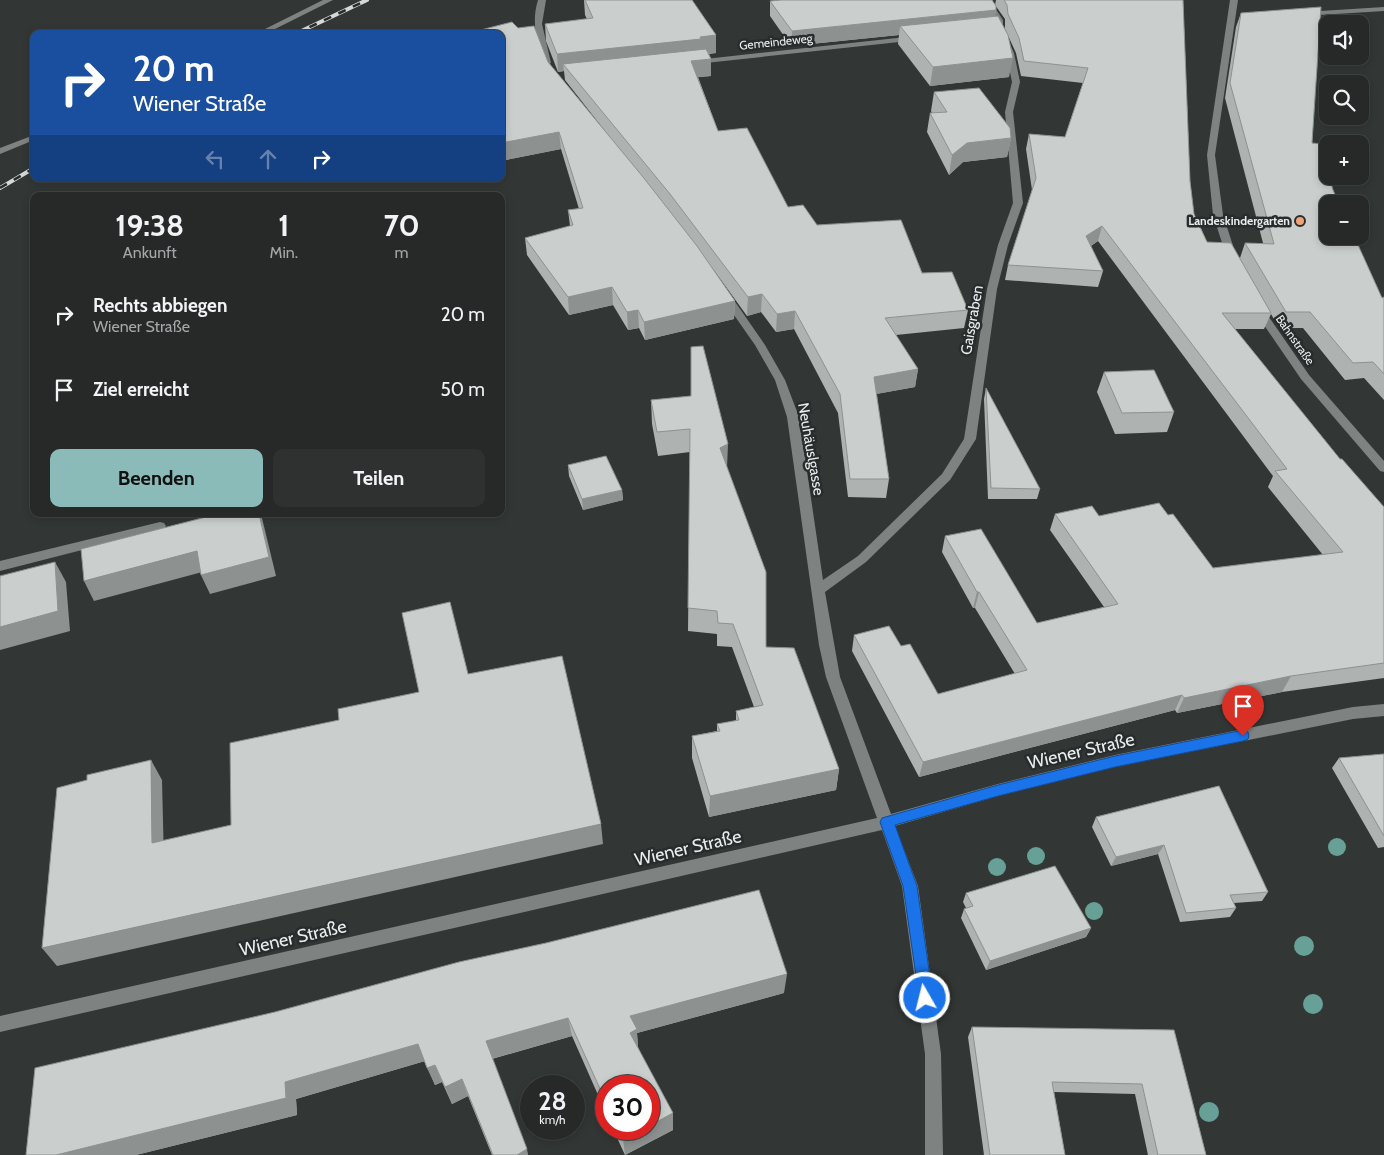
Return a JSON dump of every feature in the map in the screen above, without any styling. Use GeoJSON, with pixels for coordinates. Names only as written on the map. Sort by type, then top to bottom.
{"type":"FeatureCollection","features":[{"type":"Feature","properties":{"kind":"street"},"geometry":{"type":"LineString","coordinates":[[267,30],[329,0]]}},
{"type":"Feature","properties":{"kind":"street"},"geometry":{"type":"LineString","coordinates":[[542,0],[538,12],[540,41],[551,71]]}},
{"type":"Feature","properties":{"kind":"street","name":"Gaisgraben"},"geometry":{"type":"LineString","coordinates":[[818,590],[862,559],[946,477],[970,439],[992,290],[1003,245],[1018,203],[1008,112],[1016,82],[1010,53],[996,29],[999,20],[986,0]]}},
{"type":"Feature","properties":{"kind":"street"},"geometry":{"type":"LineString","coordinates":[[1234,0],[1235,18],[1211,155],[1218,215],[1227,249],[1235,266]]}},
{"type":"Feature","properties":{"kind":"street"},"geometry":{"type":"LineString","coordinates":[[1297,14],[1384,9]]}},
{"type":"Feature","properties":{"kind":"street","name":"Gemeindeweg"},"geometry":{"type":"LineString","coordinates":[[686,63],[927,36]]}},
{"type":"Feature","properties":{"kind":"street"},"geometry":{"type":"LineString","coordinates":[[0,151],[30,139]]}},
{"type":"Feature","properties":{"kind":"street","name":"Neuhäuslgasse"},"geometry":{"type":"LineString","coordinates":[[717,284],[760,345],[780,380],[793,417],[826,645],[833,677],[910,886],[933,1054],[934,1155]]}},
{"type":"Feature","properties":{"kind":"street","name":"Bahnstraße"},"geometry":{"type":"LineString","coordinates":[[1253,299],[1305,377],[1384,468]]}},
{"type":"Feature","properties":{"kind":"street"},"geometry":{"type":"LineString","coordinates":[[0,566],[160,526]]}},
{"type":"Feature","properties":{"kind":"street","name":"Wiener Straße"},"geometry":{"type":"LineString","coordinates":[[0,1024],[887,822],[998,790],[1115,762],[1353,714],[1384,710]]}},
{"type":"Feature","properties":{"kind":"building"},"geometry":{"type":"Polygon","coordinates":[[[585,0],[692,0],[716,35],[700,37],[701,39],[557,54],[545,24],[593,18],[585,0]]]}},
{"type":"Feature","properties":{"kind":"building"},"geometry":{"type":"Polygon","coordinates":[[[992,0],[996,10],[792,31],[770,1],[992,0]]]}},
{"type":"Feature","properties":{"kind":"building"},"geometry":{"type":"Polygon","coordinates":[[[1004,0],[1183,0],[1190,181],[1194,214],[1207,242],[1231,243],[1271,313],[1222,313],[1340,459],[1384,507],[1384,663],[1291,676],[1184,698],[1182,695],[923,762],[854,635],[889,626],[901,646],[910,644],[938,694],[1027,670],[979,592],[977,592],[945,536],[981,529],[1037,623],[1118,604],[1055,514],[1092,506],[1099,516],[1159,503],[1168,515],[1173,514],[1213,568],[1343,552],[1275,471],[1287,469],[1102,226],[1086,236],[1103,271],[1008,265],[1036,178],[1029,134],[1065,137],[1088,68],[1024,61],[1019,38],[1004,0]]]}},
{"type":"Feature","properties":{"kind":"building"},"geometry":{"type":"Polygon","coordinates":[[[1321,7],[1312,143],[1319,144],[1319,185],[1332,185],[1335,195],[1319,195],[1319,245],[1358,245],[1382,298],[1384,297],[1384,374],[1373,362],[1353,363],[1310,312],[1286,312],[1245,243],[1274,244],[1230,83],[1241,13],[1321,7]]]}},
{"type":"Feature","properties":{"kind":"building"},"geometry":{"type":"Polygon","coordinates":[[[998,16],[1008,35],[1013,58],[933,67],[900,26],[998,16]]]}},
{"type":"Feature","properties":{"kind":"building"},"geometry":{"type":"Polygon","coordinates":[[[512,22],[518,28],[534,26],[548,62],[697,246],[735,301],[644,322],[638,310],[627,312],[612,287],[568,297],[525,238],[573,225],[568,210],[583,208],[559,132],[505,142],[505,30],[481,30],[512,22]]]}},
{"type":"Feature","properties":{"kind":"building"},"geometry":{"type":"Polygon","coordinates":[[[706,49],[711,59],[691,61],[718,131],[747,128],[788,207],[803,205],[817,225],[901,220],[922,273],[952,272],[968,310],[885,318],[918,369],[874,377],[889,479],[850,479],[840,394],[795,311],[777,314],[762,294],[748,297],[670,194],[563,64],[706,49]]]}},
{"type":"Feature","properties":{"kind":"building"},"geometry":{"type":"Polygon","coordinates":[[[979,88],[1010,128],[1011,138],[967,143],[952,155],[930,113],[947,112],[934,92],[979,88]]]}},
{"type":"Feature","properties":{"kind":"building"},"geometry":{"type":"Polygon","coordinates":[[[703,346],[728,444],[720,448],[766,572],[766,647],[794,648],[839,769],[710,796],[692,736],[720,731],[717,724],[739,720],[736,711],[763,705],[733,624],[718,623],[717,611],[688,608],[690,429],[657,432],[651,400],[691,396],[691,347],[703,346]]]}},
{"type":"Feature","properties":{"kind":"building"},"geometry":{"type":"Polygon","coordinates":[[[1154,370],[1174,412],[1122,413],[1104,372],[1154,370]]]}},
{"type":"Feature","properties":{"kind":"building"},"geometry":{"type":"Polygon","coordinates":[[[986,388],[1040,489],[991,488],[986,388]]]}},
{"type":"Feature","properties":{"kind":"building"},"geometry":{"type":"Polygon","coordinates":[[[606,456],[622,490],[582,499],[568,465],[606,456]]]}},
{"type":"Feature","properties":{"kind":"building"},"geometry":{"type":"Polygon","coordinates":[[[206,517],[260,517],[269,557],[201,575],[197,551],[84,581],[81,549],[206,517]]]}},
{"type":"Feature","properties":{"kind":"building"},"geometry":{"type":"Polygon","coordinates":[[[55,562],[58,611],[0,627],[0,576],[55,562]]]}},
{"type":"Feature","properties":{"kind":"building"},"geometry":{"type":"Polygon","coordinates":[[[450,602],[468,674],[562,656],[601,824],[42,948],[57,788],[87,780],[87,775],[151,760],[152,843],[231,825],[230,743],[339,720],[338,709],[419,692],[402,613],[450,602]]]}},
{"type":"Feature","properties":{"kind":"building"},"geometry":{"type":"Polygon","coordinates":[[[1384,754],[1384,836],[1339,758],[1384,754]]]}},
{"type":"Feature","properties":{"kind":"building"},"geometry":{"type":"Polygon","coordinates":[[[1219,786],[1268,892],[1230,895],[1236,908],[1186,913],[1164,845],[1116,857],[1096,817],[1219,786]]]}},
{"type":"Feature","properties":{"kind":"building"},"geometry":{"type":"Polygon","coordinates":[[[1055,866],[1091,928],[990,961],[964,909],[973,906],[966,893],[1055,866]]]}},
{"type":"Feature","properties":{"kind":"building"},"geometry":{"type":"Polygon","coordinates":[[[759,890],[787,974],[630,1016],[637,1029],[630,1033],[653,1075],[595,1075],[595,1078],[568,1018],[486,1041],[520,1131],[520,1140],[524,1140],[527,1149],[517,1155],[493,1155],[462,1079],[445,1087],[435,1065],[427,1068],[418,1044],[285,1082],[286,1098],[56,1155],[26,1155],[35,1068],[275,1012],[459,962],[546,943],[759,890]]]}},
{"type":"Feature","properties":{"kind":"building"},"geometry":{"type":"Polygon","coordinates":[[[972,1027],[1174,1030],[1206,1155],[1158,1155],[1142,1084],[1052,1082],[1065,1155],[990,1155],[972,1027]]]}},
{"type":"Feature","properties":{"kind":"building"},"geometry":{"type":"Polygon","coordinates":[[[660,1089],[673,1113],[660,1120],[660,1089]]]}},
{"type":"Feature","properties":{"kind":"railway"},"geometry":{"type":"LineString","coordinates":[[303,30],[367,0]]}},
{"type":"Feature","properties":{"kind":"railway"},"geometry":{"type":"LineString","coordinates":[[0,188],[30,170]]}},
{"type":"Feature","properties":{"kind":"place","name":"Landeskindergarten"},"geometry":{"type":"Point","coordinates":[1300,221]}},
{"type":"Feature","properties":{"kind":"route"},"geometry":{"type":"LineString","coordinates":[[925,998],[910,886],[887,822],[998,790],[1115,762],[1243,736]]}}]}
